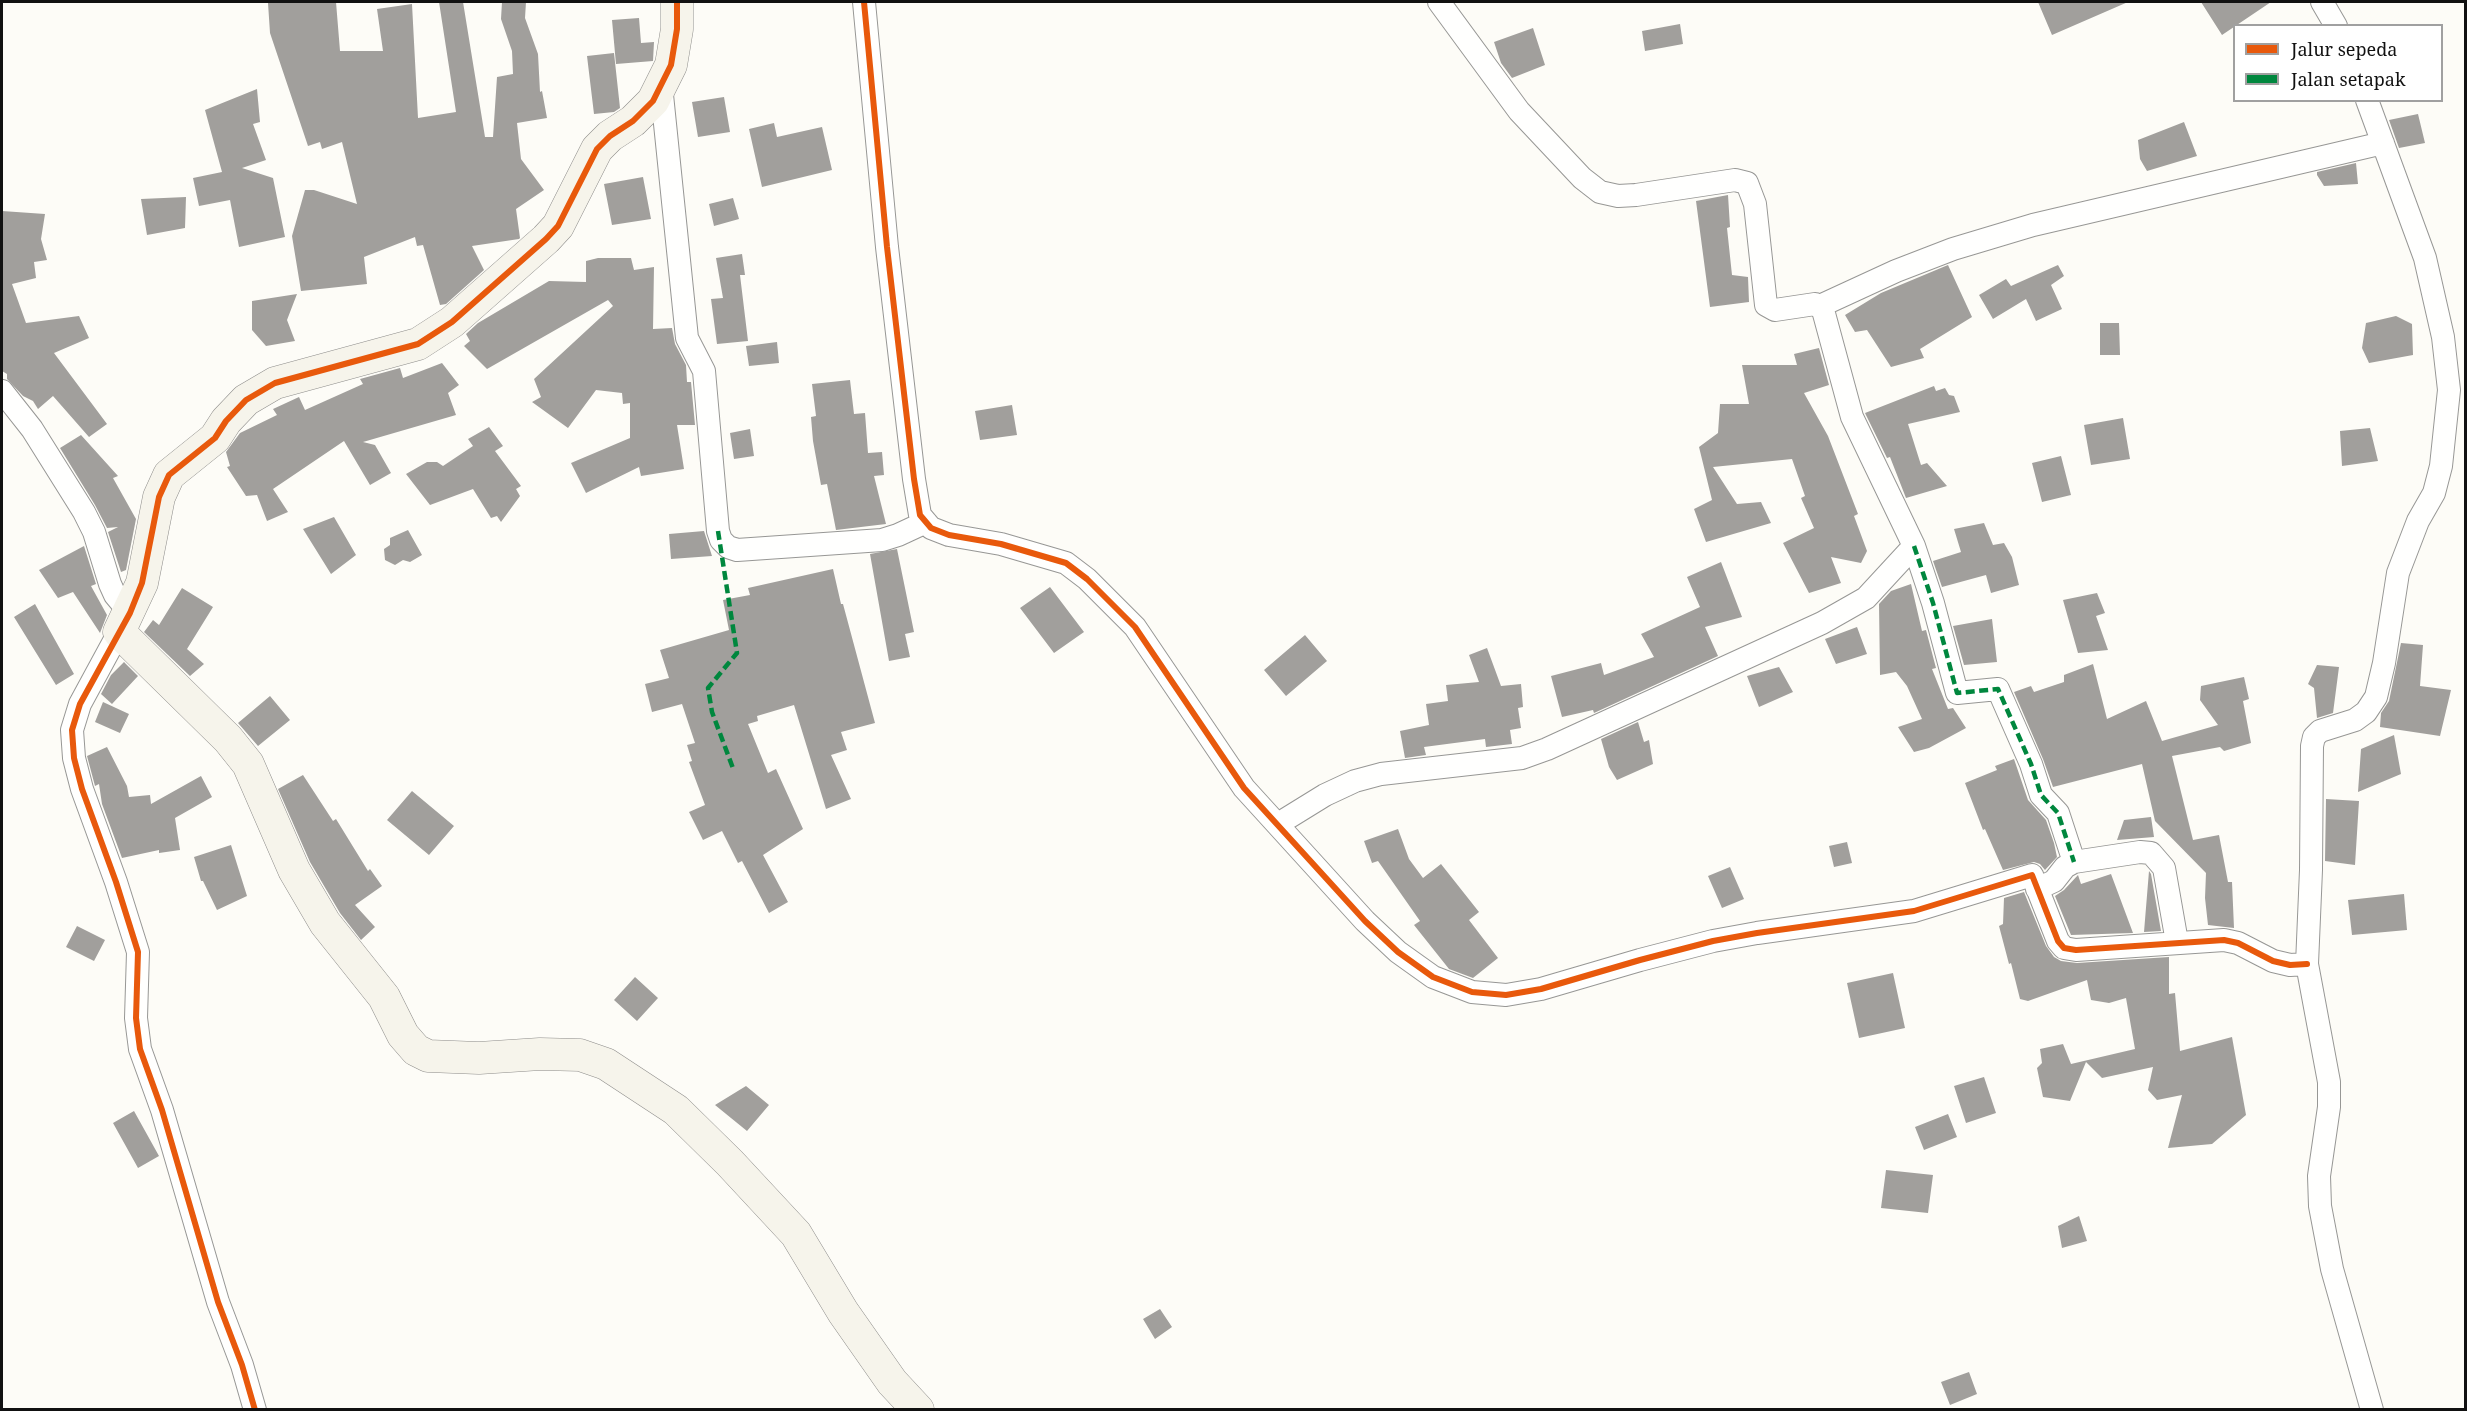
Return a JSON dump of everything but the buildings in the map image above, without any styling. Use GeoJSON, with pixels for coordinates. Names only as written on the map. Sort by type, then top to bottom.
{"type":"FeatureCollection","features":[{"type":"Feature","properties":{"kind":"street"},"geometry":{"type":"LineString","coordinates":[[255,1410],[242,1365],[218,1302],[162,1110],[140,1049],[136,1018],[138,952],[116,882],[82,789],[74,758],[72,730],[80,704],[124,623],[142,583],[159,497],[169,476],[215,438],[226,421],[246,400],[275,383],[418,344],[452,322],[546,239],[558,226],[597,149],[610,136],[633,121],[653,101],[671,65],[677,29],[677,2]]}},
{"type":"Feature","properties":{"kind":"street"},"geometry":{"type":"LineString","coordinates":[[864,2],[886,247],[914,480],[921,515],[931,528],[949,535],[1001,544],[1066,563],[1087,579],[1135,627],[1244,788],[1365,921],[1398,952],[1433,977],[1472,992],[1506,995],[1541,989],[1640,960],[1757,933],[1914,911],[2032,875],[2058,941],[2064,948],[2076,950],[2224,940],[2238,943],[2273,961],[2290,965],[2307,964]]}},
{"type":"Feature","properties":{"kind":"street"},"geometry":{"type":"LineString","coordinates":[[1439,2],[1519,111],[1582,178],[1600,192],[1618,196],[1636,195],[1735,180],[1747,183],[1755,204],[1766,305],[1775,310],[1815,304],[1823,310],[1852,417],[1914,546],[1933,603],[1957,693],[1998,689],[2031,764],[2041,795],[2058,813],[2074,862]]}},
{"type":"Feature","properties":{"kind":"street"},"geometry":{"type":"LineString","coordinates":[[2322,2],[2335,24]]}},
{"type":"Feature","properties":{"kind":"street"},"geometry":{"type":"LineString","coordinates":[[661,85],[687,339],[704,371],[718,531],[721,540],[728,547],[737,550],[882,540],[926,522]]}},
{"type":"Feature","properties":{"kind":"street"},"geometry":{"type":"LineString","coordinates":[[2368,102],[2426,258],[2443,337],[2449,390],[2441,466],[2434,492],[2418,521],[2397,573],[2384,663],[2376,697],[2366,712],[2355,720],[2320,731],[2314,737],[2312,746],[2311,870],[2307,964],[2329,1082],[2330,1107],[2319,1176],[2323,1229],[2343,1312],[2361,1365],[2372,1410]]}},
{"type":"Feature","properties":{"kind":"street"},"geometry":{"type":"LineString","coordinates":[[1820,306],[1896,271],[1953,249],[2033,225],[2382,143]]}},
{"type":"Feature","properties":{"kind":"street"},"geometry":{"type":"LineString","coordinates":[[2,391],[32,429],[84,512],[94,532],[124,623],[248,764],[304,888],[325,923],[384,997],[403,1035],[416,1050],[428,1056],[479,1058],[540,1054],[580,1055],[606,1064],[676,1110],[730,1163],[796,1234],[843,1312],[891,1382],[918,1410]]}},
{"type":"Feature","properties":{"kind":"street"},"geometry":{"type":"LineString","coordinates":[[1278,824],[1325,795],[1355,781],[1381,774],[1522,758],[1567,740],[1822,623],[1866,598],[1914,546]]}},
{"type":"Feature","properties":{"kind":"street"},"geometry":{"type":"LineString","coordinates":[[2037,889],[2054,881],[2065,867],[2074,862],[2140,852],[2151,853],[2156,856],[2164,868],[2177,942]]}},
{"type":"Feature","properties":{"kind":"marked path"},"geometry":{"type":"LineString","coordinates":[[718,531],[737,653],[708,688],[712,712],[734,771]]}},
{"type":"Feature","properties":{"kind":"marked path"},"geometry":{"type":"LineString","coordinates":[[1914,546],[1933,603],[1957,693],[1998,689],[2031,764],[2041,795],[2058,813],[2074,862]]}},
{"type":"Feature","properties":{"kind":"cycle path"},"geometry":{"type":"LineString","coordinates":[[255,1410],[242,1365],[218,1302],[162,1110],[140,1049],[136,1018],[138,952],[116,882],[82,789],[74,758],[72,730],[80,704],[130,613],[142,583],[159,497],[169,475],[215,438],[226,421],[246,400],[275,383],[418,344],[452,322],[546,239],[558,226],[597,149],[610,136],[633,121],[653,101],[671,65],[677,29],[677,2]]}},
{"type":"Feature","properties":{"kind":"cycle path"},"geometry":{"type":"LineString","coordinates":[[864,2],[887,247],[920,515],[931,528],[949,535],[1001,544],[1066,563],[1087,579],[1135,627],[1244,788],[1365,921],[1398,952],[1433,977],[1472,992],[1506,995],[1541,989],[1713,941],[1914,911],[2032,875],[2058,941],[2064,948],[2076,950],[2224,940],[2238,943],[2273,961],[2290,965],[2307,964]]}}]}
